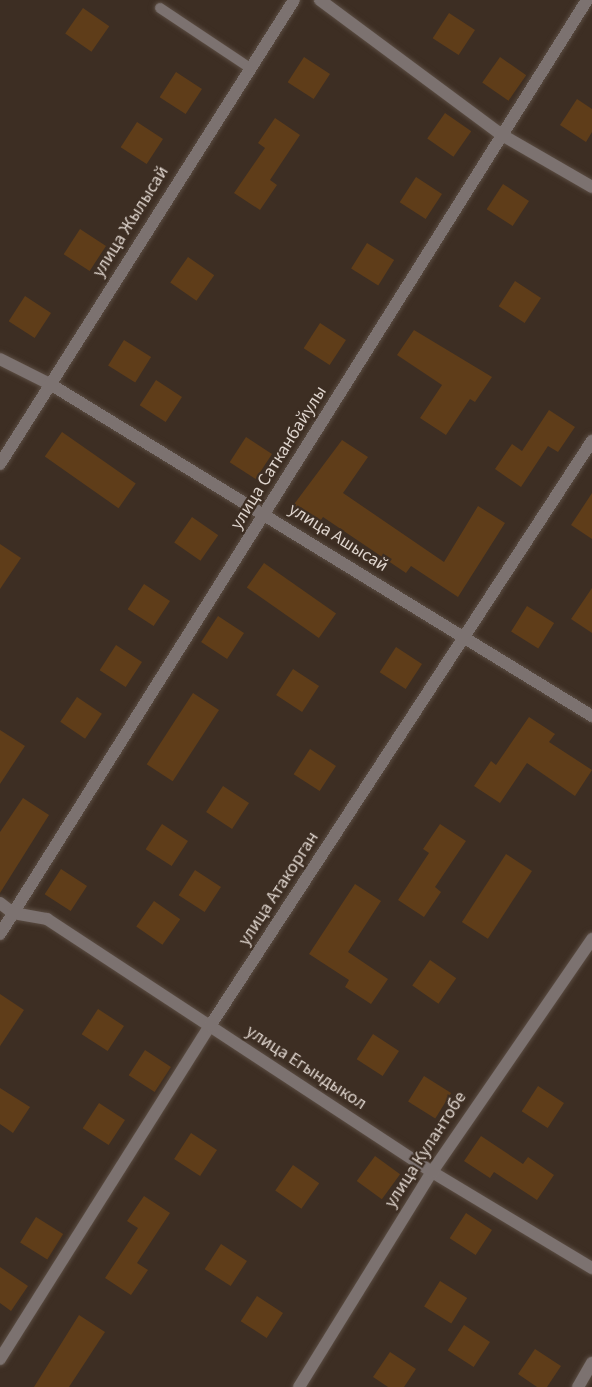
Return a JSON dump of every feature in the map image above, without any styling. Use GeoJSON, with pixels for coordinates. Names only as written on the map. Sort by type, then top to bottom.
{"type":"FeatureCollection","features":[{"type":"Feature","properties":{"kind":"street","name":"улица Жылысай"},"geometry":{"type":"LineString","coordinates":[[0,464],[294,0]]}},
{"type":"Feature","properties":{"kind":"street"},"geometry":{"type":"LineString","coordinates":[[320,0],[502,135],[592,187]]}},
{"type":"Feature","properties":{"kind":"street","name":"улица Сатканбайулы"},"geometry":{"type":"LineString","coordinates":[[0,934],[587,0]]}},
{"type":"Feature","properties":{"kind":"street","name":"улица Ашысай"},"geometry":{"type":"LineString","coordinates":[[0,359],[50,384],[266,513],[465,640],[592,716]]}},
{"type":"Feature","properties":{"kind":"street","name":"улица Атакорган"},"geometry":{"type":"LineString","coordinates":[[0,1359],[210,1026],[465,640],[592,441]]}},
{"type":"Feature","properties":{"kind":"street","name":"улица Егындыкол"},"geometry":{"type":"LineString","coordinates":[[0,903],[13,913],[47,918],[432,1172],[592,1268]]}},
{"type":"Feature","properties":{"kind":"street","name":"улица Кулантобе"},"geometry":{"type":"LineString","coordinates":[[299,1387],[432,1172],[592,939]]}},
{"type":"Feature","properties":{"kind":"street"},"geometry":{"type":"LineString","coordinates":[[578,1387],[592,1363]]}},
{"type":"Feature","properties":{"kind":"lane"},"geometry":{"type":"LineString","coordinates":[[160,8],[250,68]]}},
{"type":"Feature","properties":{"kind":"building"},"geometry":{"type":"Polygon","coordinates":[[[83,8],[109,26],[91,52],[65,33],[83,8]]]}},
{"type":"Feature","properties":{"kind":"building"},"geometry":{"type":"Polygon","coordinates":[[[449,13],[475,30],[459,55],[433,38],[449,13]]]}},
{"type":"Feature","properties":{"kind":"building"},"geometry":{"type":"Polygon","coordinates":[[[304,57],[330,74],[314,99],[288,82],[304,57]]]}},
{"type":"Feature","properties":{"kind":"building"},"geometry":{"type":"Polygon","coordinates":[[[500,57],[526,75],[508,101],[482,82],[500,57]]]}},
{"type":"Feature","properties":{"kind":"building"},"geometry":{"type":"Polygon","coordinates":[[[176,72],[202,89],[186,114],[160,97],[176,72]]]}},
{"type":"Feature","properties":{"kind":"building"},"geometry":{"type":"Polygon","coordinates":[[[577,99],[592,109],[592,132],[586,142],[560,125],[577,99]]]}},
{"type":"Feature","properties":{"kind":"building"},"geometry":{"type":"Polygon","coordinates":[[[445,113],[471,131],[453,157],[427,138],[445,113]]]}},
{"type":"Feature","properties":{"kind":"building"},"geometry":{"type":"Polygon","coordinates":[[[275,118],[300,135],[270,180],[277,185],[260,210],[234,193],[265,148],[258,143],[275,118]]]}},
{"type":"Feature","properties":{"kind":"building"},"geometry":{"type":"Polygon","coordinates":[[[137,122],[163,139],[147,164],[121,147],[137,122]]]}},
{"type":"Feature","properties":{"kind":"building"},"geometry":{"type":"Polygon","coordinates":[[[416,177],[442,194],[426,219],[400,202],[416,177]]]}},
{"type":"Feature","properties":{"kind":"building"},"geometry":{"type":"Polygon","coordinates":[[[503,184],[529,201],[513,226],[487,209],[503,184]]]}},
{"type":"Feature","properties":{"kind":"building"},"geometry":{"type":"Polygon","coordinates":[[[80,229],[106,246],[90,271],[64,254],[80,229]]]}},
{"type":"Feature","properties":{"kind":"building"},"geometry":{"type":"Polygon","coordinates":[[[367,243],[394,260],[378,285],[351,268],[367,243]]]}},
{"type":"Feature","properties":{"kind":"building"},"geometry":{"type":"Polygon","coordinates":[[[188,257],[214,275],[196,301],[170,282],[188,257]]]}},
{"type":"Feature","properties":{"kind":"building"},"geometry":{"type":"Polygon","coordinates":[[[515,281],[541,298],[525,323],[499,306],[515,281]]]}},
{"type":"Feature","properties":{"kind":"building"},"geometry":{"type":"Polygon","coordinates":[[[25,296],[51,313],[35,338],[9,321],[25,296]]]}},
{"type":"Feature","properties":{"kind":"building"},"geometry":{"type":"Polygon","coordinates":[[[320,323],[346,340],[330,365],[304,348],[320,323]]]}},
{"type":"Feature","properties":{"kind":"building"},"geometry":{"type":"Polygon","coordinates":[[[414,330],[492,377],[475,402],[470,399],[446,435],[420,418],[442,385],[397,355],[414,330]]]}},
{"type":"Feature","properties":{"kind":"building"},"geometry":{"type":"Polygon","coordinates":[[[124,340],[151,357],[135,382],[108,365],[124,340]]]}},
{"type":"Feature","properties":{"kind":"building"},"geometry":{"type":"Polygon","coordinates":[[[156,380],[182,397],[166,422],[140,405],[156,380]]]}},
{"type":"Feature","properties":{"kind":"building"},"geometry":{"type":"Polygon","coordinates":[[[549,410],[575,427],[558,452],[548,446],[521,487],[495,469],[512,444],[522,451],[549,410]]]}},
{"type":"Feature","properties":{"kind":"building"},"geometry":{"type":"Polygon","coordinates":[[[62,432],[136,484],[119,508],[45,457],[62,432]]]}},
{"type":"Feature","properties":{"kind":"building"},"geometry":{"type":"Polygon","coordinates":[[[246,437],[272,454],[256,479],[230,462],[246,437]]]}},
{"type":"Feature","properties":{"kind":"building"},"geometry":{"type":"Polygon","coordinates":[[[342,440],[368,457],[343,493],[444,562],[478,506],[505,523],[458,597],[411,566],[406,573],[323,517],[318,524],[292,507],[342,440]]]}},
{"type":"Feature","properties":{"kind":"building"},"geometry":{"type":"Polygon","coordinates":[[[592,493],[592,539],[571,525],[592,493]]]}},
{"type":"Feature","properties":{"kind":"building"},"geometry":{"type":"Polygon","coordinates":[[[192,517],[218,535],[200,561],[174,542],[192,517]]]}},
{"type":"Feature","properties":{"kind":"building"},"geometry":{"type":"Polygon","coordinates":[[[0,544],[21,558],[0,589],[0,544]]]}},
{"type":"Feature","properties":{"kind":"building"},"geometry":{"type":"Polygon","coordinates":[[[264,563],[336,613],[319,638],[247,588],[264,563]]]}},
{"type":"Feature","properties":{"kind":"building"},"geometry":{"type":"Polygon","coordinates":[[[144,584],[170,601],[154,626],[128,609],[144,584]]]}},
{"type":"Feature","properties":{"kind":"building"},"geometry":{"type":"Polygon","coordinates":[[[592,588],[592,633],[571,619],[592,588]]]}},
{"type":"Feature","properties":{"kind":"building"},"geometry":{"type":"Polygon","coordinates":[[[527,606],[554,623],[538,648],[511,631],[527,606]]]}},
{"type":"Feature","properties":{"kind":"building"},"geometry":{"type":"Polygon","coordinates":[[[218,616],[244,633],[227,659],[201,642],[218,616]]]}},
{"type":"Feature","properties":{"kind":"building"},"geometry":{"type":"Polygon","coordinates":[[[116,645],[142,662],[126,687],[100,670],[116,645]]]}},
{"type":"Feature","properties":{"kind":"building"},"geometry":{"type":"Polygon","coordinates":[[[396,647],[422,664],[406,689],[380,672],[396,647]]]}},
{"type":"Feature","properties":{"kind":"building"},"geometry":{"type":"Polygon","coordinates":[[[293,669],[319,686],[302,712],[276,695],[293,669]]]}},
{"type":"Feature","properties":{"kind":"building"},"geometry":{"type":"Polygon","coordinates":[[[193,693],[219,710],[173,781],[147,764],[193,693]]]}},
{"type":"Feature","properties":{"kind":"building"},"geometry":{"type":"Polygon","coordinates":[[[77,697],[102,714],[85,739],[60,722],[77,697]]]}},
{"type":"Feature","properties":{"kind":"building"},"geometry":{"type":"Polygon","coordinates":[[[529,717],[555,734],[549,742],[592,770],[575,796],[527,763],[500,803],[474,786],[491,761],[496,765],[529,717]]]}},
{"type":"Feature","properties":{"kind":"building"},"geometry":{"type":"Polygon","coordinates":[[[0,730],[25,746],[0,784],[0,730]]]}},
{"type":"Feature","properties":{"kind":"building"},"geometry":{"type":"Polygon","coordinates":[[[310,749],[336,766],[320,791],[294,774],[310,749]]]}},
{"type":"Feature","properties":{"kind":"building"},"geometry":{"type":"Polygon","coordinates":[[[223,786],[249,803],[232,829],[206,812],[223,786]]]}},
{"type":"Feature","properties":{"kind":"building"},"geometry":{"type":"Polygon","coordinates":[[[23,798],[49,815],[0,893],[0,832],[23,798]]]}},
{"type":"Feature","properties":{"kind":"building"},"geometry":{"type":"Polygon","coordinates":[[[162,824],[188,841],[172,866],[146,849],[162,824]]]}},
{"type":"Feature","properties":{"kind":"building"},"geometry":{"type":"Polygon","coordinates":[[[440,824],[466,841],[435,887],[441,892],[424,917],[398,900],[429,853],[423,849],[440,824]]]}},
{"type":"Feature","properties":{"kind":"building"},"geometry":{"type":"Polygon","coordinates":[[[506,854],[532,871],[488,939],[462,922],[506,854]]]}},
{"type":"Feature","properties":{"kind":"building"},"geometry":{"type":"Polygon","coordinates":[[[61,869],[87,886],[71,911],[45,894],[61,869]]]}},
{"type":"Feature","properties":{"kind":"building"},"geometry":{"type":"Polygon","coordinates":[[[195,870],[221,887],[205,912],[179,895],[195,870]]]}},
{"type":"Feature","properties":{"kind":"building"},"geometry":{"type":"Polygon","coordinates":[[[355,884],[381,901],[348,952],[388,979],[371,1004],[345,987],[349,980],[309,954],[355,884]]]}},
{"type":"Feature","properties":{"kind":"building"},"geometry":{"type":"Polygon","coordinates":[[[154,901],[180,919],[162,945],[136,926],[154,901]]]}},
{"type":"Feature","properties":{"kind":"building"},"geometry":{"type":"Polygon","coordinates":[[[430,960],[456,978],[438,1004],[412,985],[430,960]]]}},
{"type":"Feature","properties":{"kind":"building"},"geometry":{"type":"Polygon","coordinates":[[[0,994],[24,1010],[0,1046],[0,994]]]}},
{"type":"Feature","properties":{"kind":"building"},"geometry":{"type":"Polygon","coordinates":[[[98,1009],[124,1026],[108,1051],[82,1034],[98,1009]]]}},
{"type":"Feature","properties":{"kind":"building"},"geometry":{"type":"Polygon","coordinates":[[[373,1034],[399,1051],[383,1076],[357,1059],[373,1034]]]}},
{"type":"Feature","properties":{"kind":"building"},"geometry":{"type":"Polygon","coordinates":[[[145,1050],[171,1067],[155,1092],[129,1075],[145,1050]]]}},
{"type":"Feature","properties":{"kind":"building"},"geometry":{"type":"Polygon","coordinates":[[[424,1076],[451,1093],[435,1118],[408,1101],[424,1076]]]}},
{"type":"Feature","properties":{"kind":"building"},"geometry":{"type":"Polygon","coordinates":[[[538,1086],[564,1103],[548,1128],[522,1111],[538,1086]]]}},
{"type":"Feature","properties":{"kind":"building"},"geometry":{"type":"Polygon","coordinates":[[[0,1088],[30,1107],[13,1133],[0,1124],[0,1088]]]}},
{"type":"Feature","properties":{"kind":"building"},"geometry":{"type":"Polygon","coordinates":[[[99,1103],[125,1120],[109,1145],[83,1128],[99,1103]]]}},
{"type":"Feature","properties":{"kind":"building"},"geometry":{"type":"Polygon","coordinates":[[[191,1133],[217,1150],[200,1176],[174,1159],[191,1133]]]}},
{"type":"Feature","properties":{"kind":"building"},"geometry":{"type":"Polygon","coordinates":[[[481,1136],[523,1164],[528,1157],[554,1175],[537,1200],[494,1172],[490,1178],[464,1161],[481,1136]]]}},
{"type":"Feature","properties":{"kind":"building"},"geometry":{"type":"Polygon","coordinates":[[[375,1156],[400,1174],[382,1199],[357,1181],[375,1156]]]}},
{"type":"Feature","properties":{"kind":"building"},"geometry":{"type":"Polygon","coordinates":[[[293,1165],[319,1183],[301,1209],[275,1190],[293,1165]]]}},
{"type":"Feature","properties":{"kind":"building"},"geometry":{"type":"Polygon","coordinates":[[[144,1196],[170,1213],[137,1263],[148,1270],[131,1295],[105,1278],[138,1228],[127,1221],[144,1196]]]}},
{"type":"Feature","properties":{"kind":"building"},"geometry":{"type":"Polygon","coordinates":[[[466,1213],[492,1230],[476,1255],[450,1238],[466,1213]]]}},
{"type":"Feature","properties":{"kind":"building"},"geometry":{"type":"Polygon","coordinates":[[[36,1217],[63,1234],[47,1259],[20,1242],[36,1217]]]}},
{"type":"Feature","properties":{"kind":"building"},"geometry":{"type":"Polygon","coordinates":[[[221,1244],[247,1261],[231,1286],[205,1269],[221,1244]]]}},
{"type":"Feature","properties":{"kind":"building"},"geometry":{"type":"Polygon","coordinates":[[[0,1267],[28,1286],[11,1311],[0,1303],[0,1267]]]}},
{"type":"Feature","properties":{"kind":"building"},"geometry":{"type":"Polygon","coordinates":[[[440,1281],[467,1298],[451,1323],[424,1306],[440,1281]]]}},
{"type":"Feature","properties":{"kind":"building"},"geometry":{"type":"Polygon","coordinates":[[[257,1296],[283,1313],[267,1338],[241,1321],[257,1296]]]}},
{"type":"Feature","properties":{"kind":"building"},"geometry":{"type":"Polygon","coordinates":[[[79,1315],[105,1332],[69,1387],[34,1387],[79,1315]]]}},
{"type":"Feature","properties":{"kind":"building"},"geometry":{"type":"Polygon","coordinates":[[[464,1325],[490,1342],[474,1367],[448,1350],[464,1325]]]}},
{"type":"Feature","properties":{"kind":"building"},"geometry":{"type":"Polygon","coordinates":[[[535,1349],[561,1366],[547,1387],[537,1387],[518,1374],[535,1349]]]}},
{"type":"Feature","properties":{"kind":"building"},"geometry":{"type":"Polygon","coordinates":[[[390,1352],[416,1369],[404,1387],[388,1387],[373,1377],[390,1352]]]}}]}
